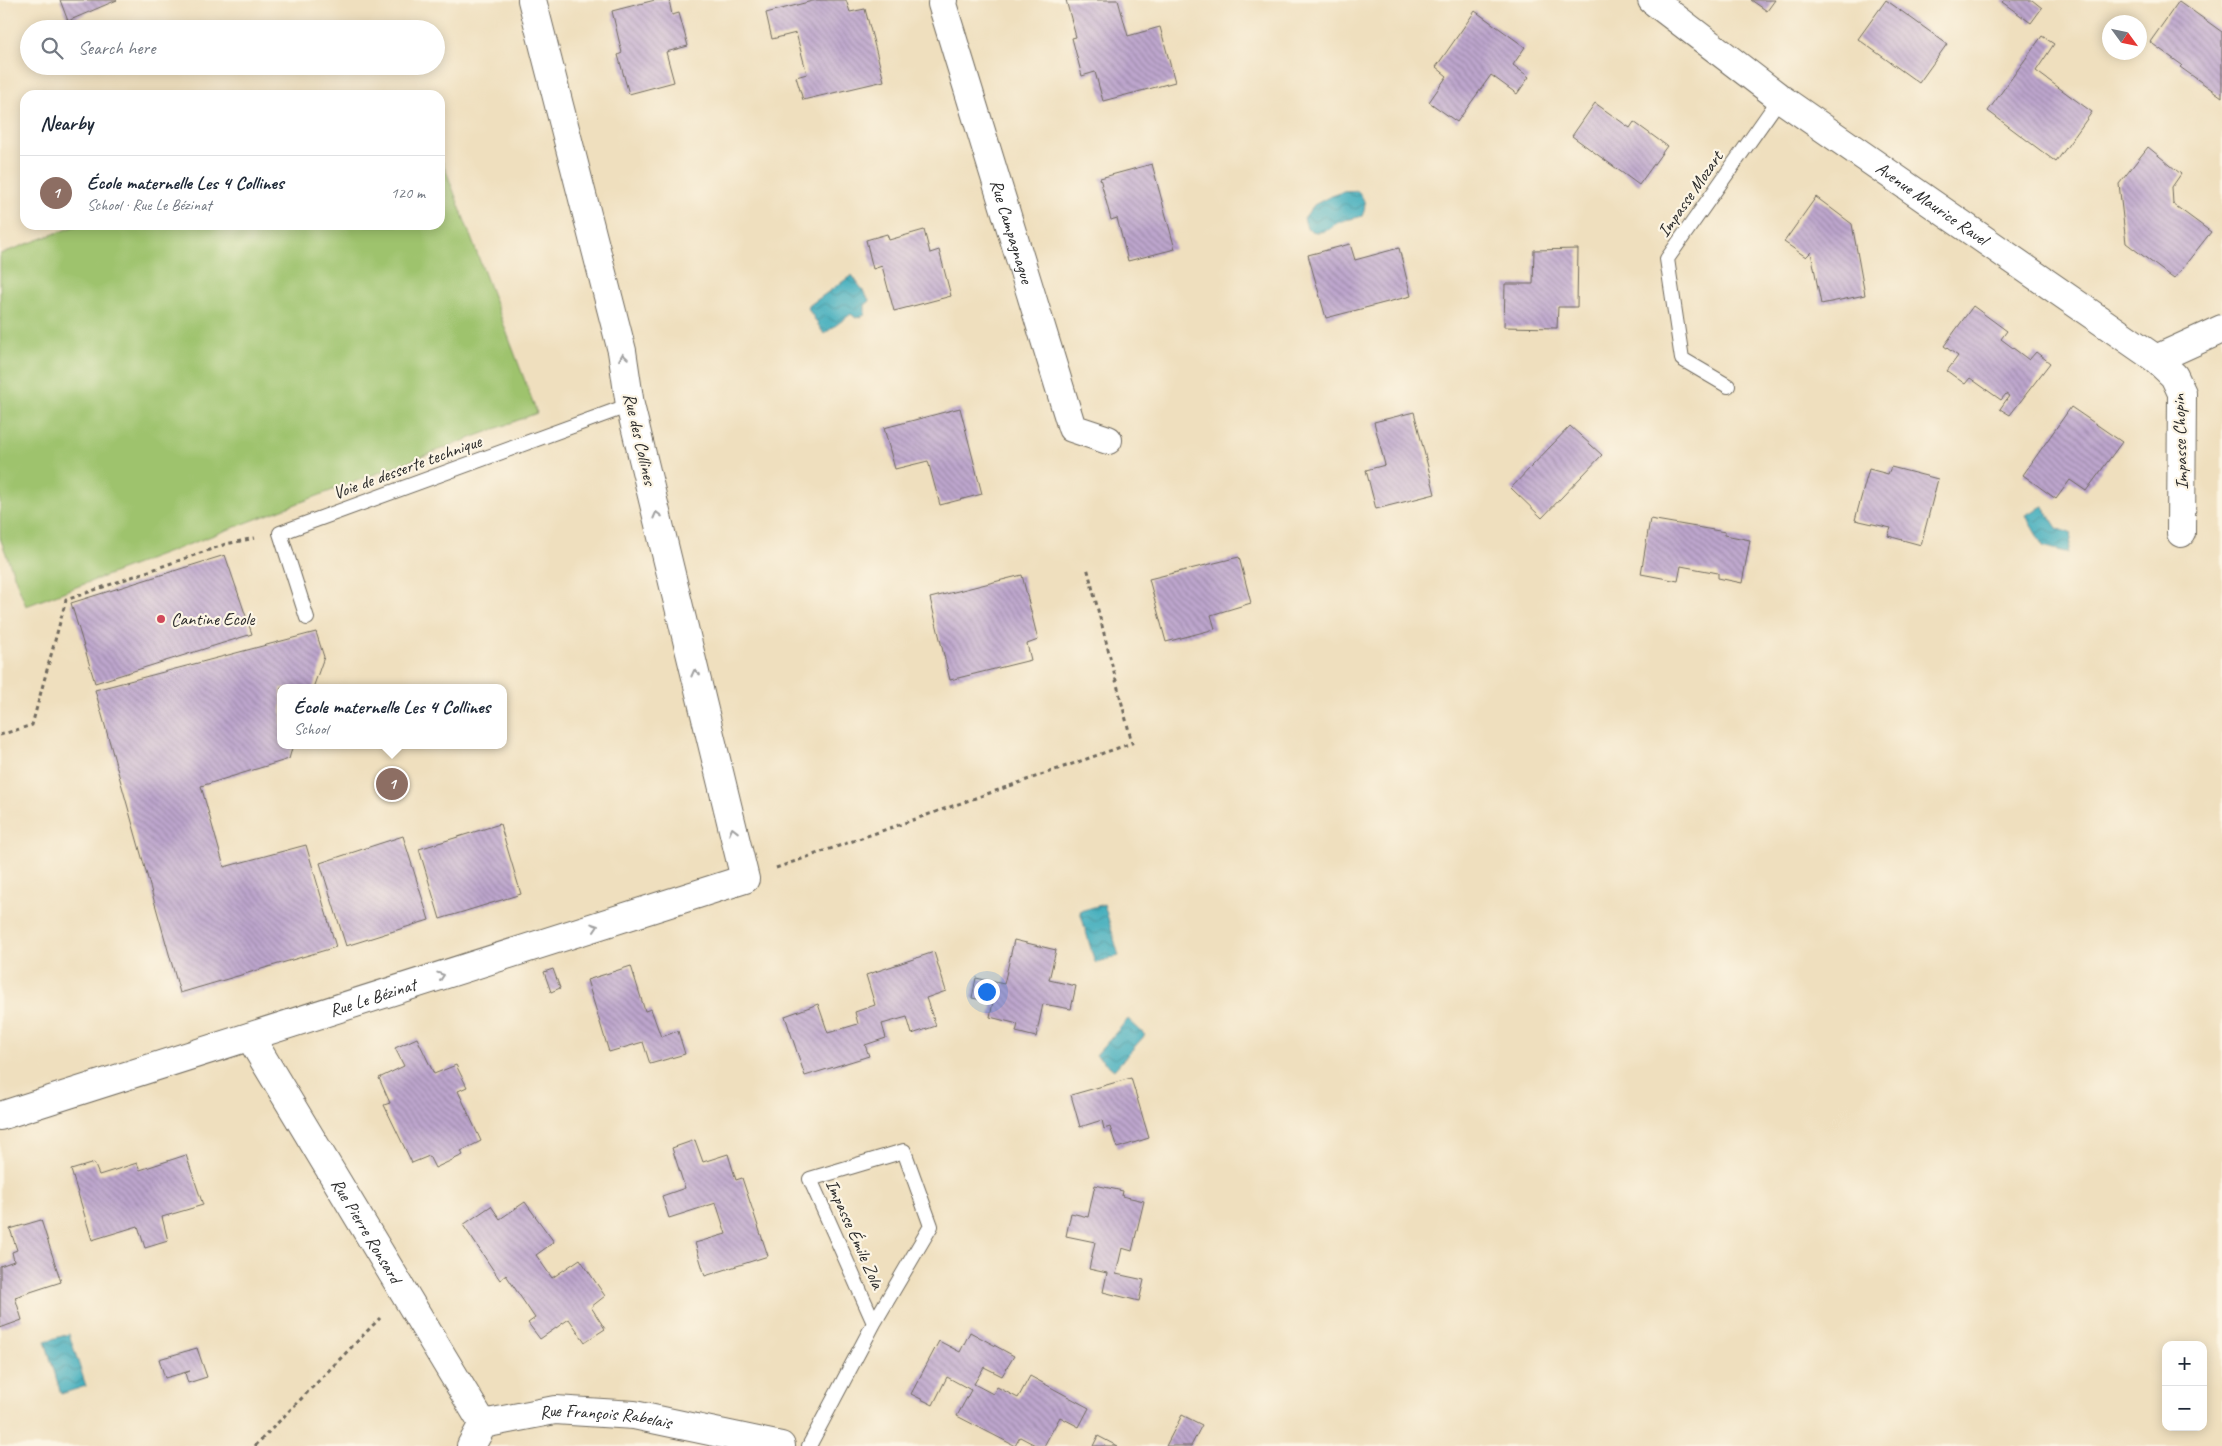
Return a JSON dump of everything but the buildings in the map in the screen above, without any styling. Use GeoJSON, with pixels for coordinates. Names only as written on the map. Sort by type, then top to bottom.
{"type":"FeatureCollection","features":[{"type":"Feature","properties":{"kind":"street","name":"Rue des Collines"},"geometry":{"type":"LineString","coordinates":[[532,0],[622,351],[630,405],[745,879]]}},
{"type":"Feature","properties":{"kind":"street","name":"Rue Campagnague"},"geometry":{"type":"LineString","coordinates":[[943,0],[942,4],[1072,428],[1108,440]]}},
{"type":"Feature","properties":{"kind":"street","name":"Avenue Maurice Ravel"},"geometry":{"type":"LineString","coordinates":[[1652,0],[1780,98],[2156,359]]}},
{"type":"Feature","properties":{"kind":"street"},"geometry":{"type":"LineString","coordinates":[[2156,359],[2222,329]]}},
{"type":"Feature","properties":{"kind":"street","name":"Impasse Chopin"},"geometry":{"type":"LineString","coordinates":[[2156,359],[2174,376],[2182,393],[2181,533]]}},
{"type":"Feature","properties":{"kind":"street","name":"Rue Le Bézinat"},"geometry":{"type":"LineString","coordinates":[[0,1116],[745,879]]}},
{"type":"Feature","properties":{"kind":"street","name":"Rue Pierre Ronsard"},"geometry":{"type":"LineString","coordinates":[[250,1037],[404,1293],[477,1435]]}},
{"type":"Feature","properties":{"kind":"street","name":"Rue François Rabelais"},"geometry":{"type":"LineString","coordinates":[[477,1435],[555,1410],[634,1415],[781,1446]]}},
{"type":"Feature","properties":{"kind":"lane","name":"Impasse Mozart"},"geometry":{"type":"LineString","coordinates":[[1728,386],[1682,358],[1667,259],[1780,98]]}},
{"type":"Feature","properties":{"kind":"lane","name":"Voie de desserte technique"},"geometry":{"type":"LineString","coordinates":[[280,533],[630,405]]}},
{"type":"Feature","properties":{"kind":"lane"},"geometry":{"type":"LineString","coordinates":[[280,533],[307,618]]}},
{"type":"Feature","properties":{"kind":"lane","name":"Impasse Émile Zola"},"geometry":{"type":"LineString","coordinates":[[810,1446],[874,1323],[931,1226],[904,1150],[810,1179],[874,1323]]}},
{"type":"Feature","properties":{"kind":"path"},"geometry":{"type":"LineString","coordinates":[[0,735],[32,725],[66,600],[226,544],[280,533]]}},
{"type":"Feature","properties":{"kind":"path"},"geometry":{"type":"LineString","coordinates":[[745,879],[1132,744],[1087,567]]}},
{"type":"Feature","properties":{"kind":"path"},"geometry":{"type":"LineString","coordinates":[[255,1446],[404,1293]]}},
{"type":"Feature","properties":{"kind":"green space"},"geometry":{"type":"Polygon","coordinates":[[[445,168],[537,413],[26,606],[0,538],[0,254],[65,230],[445,230],[445,168]]]}},
{"type":"Feature","properties":{"kind":"water"},"geometry":{"type":"Polygon","coordinates":[[[1358,191],[1364,203],[1362,216],[1339,222],[1327,230],[1319,232],[1307,229],[1304,218],[1314,205],[1342,192],[1358,191]]]}},
{"type":"Feature","properties":{"kind":"water"},"geometry":{"type":"Polygon","coordinates":[[[852,275],[870,301],[865,305],[865,315],[856,318],[851,314],[824,334],[807,307],[852,275]]]}},
{"type":"Feature","properties":{"kind":"water"},"geometry":{"type":"Polygon","coordinates":[[[2043,506],[2057,528],[2072,534],[2068,553],[2043,546],[2025,515],[2043,506]]]}},
{"type":"Feature","properties":{"kind":"water"},"geometry":{"type":"Polygon","coordinates":[[[1104,904],[1119,956],[1095,963],[1080,911],[1104,904]]]}},
{"type":"Feature","properties":{"kind":"water"},"geometry":{"type":"Polygon","coordinates":[[[1128,1019],[1145,1035],[1114,1070],[1096,1055],[1128,1019]]]}},
{"type":"Feature","properties":{"kind":"water"},"geometry":{"type":"Polygon","coordinates":[[[69,1334],[86,1386],[61,1394],[45,1341],[69,1334]]]}},
{"type":"Feature","properties":{"kind":"place","name":"Cantine Ecole"},"geometry":{"type":"Point","coordinates":[161,619]}},
{"type":"Feature","properties":{"kind":"place","name":"École maternelle Les 4 Collines"},"geometry":{"type":"Point","coordinates":[392,784]}}]}
